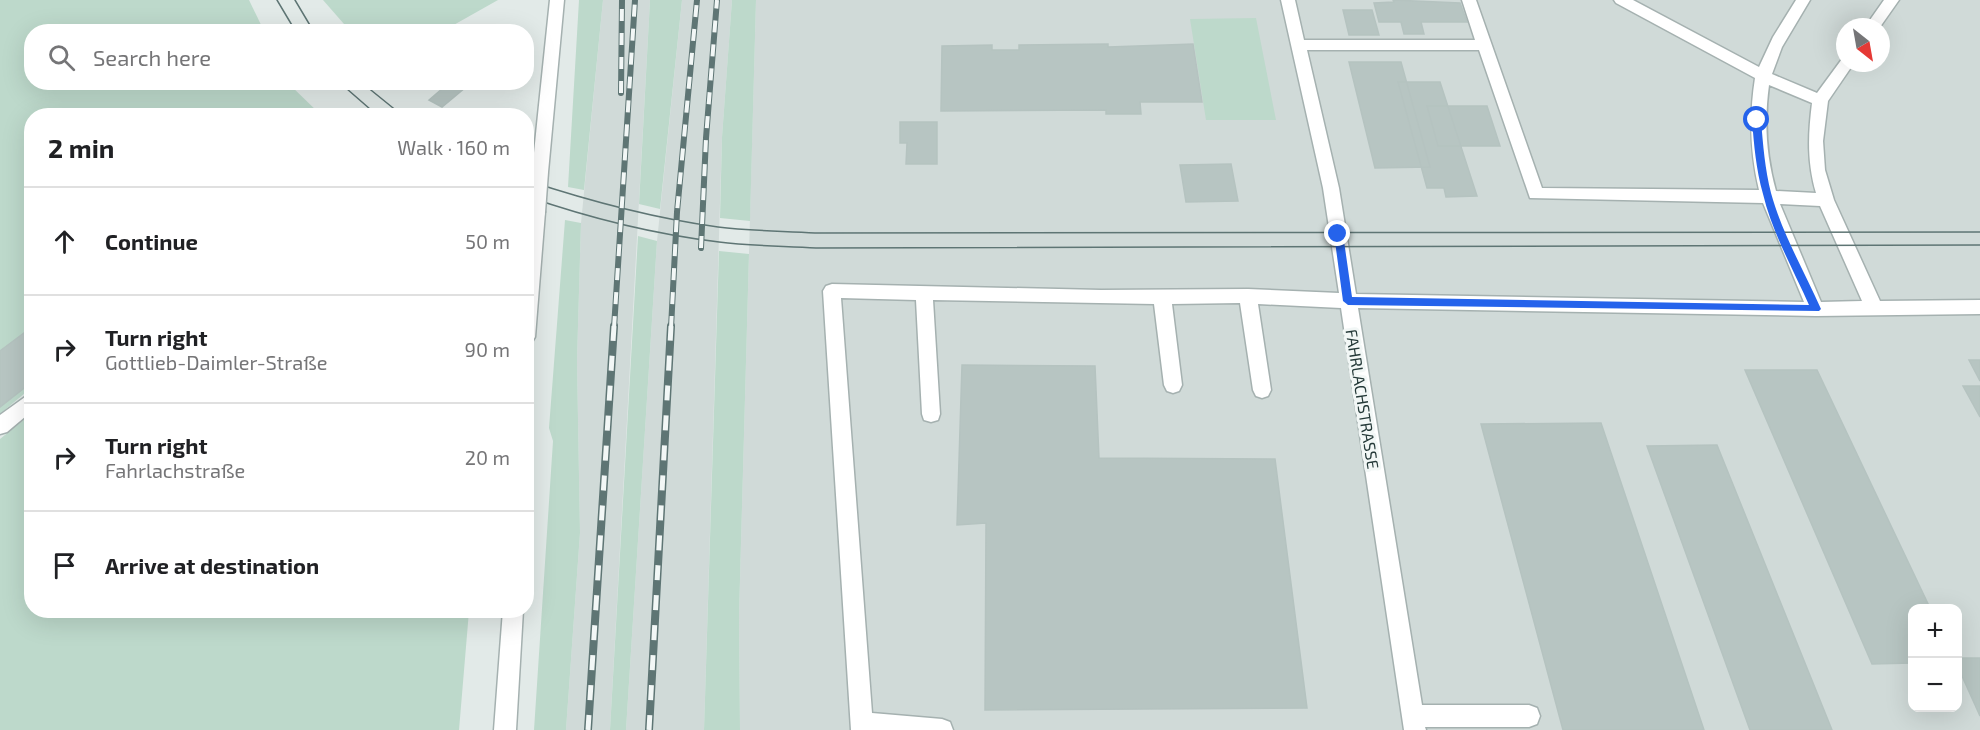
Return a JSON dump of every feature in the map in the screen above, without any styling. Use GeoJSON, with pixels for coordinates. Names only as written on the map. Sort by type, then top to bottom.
{"type":"FeatureCollection","features":[{"type":"Feature","properties":{"kind":"street"},"geometry":{"type":"LineString","coordinates":[[534,246],[557,0]]}},
{"type":"Feature","properties":{"kind":"street","name":"FAHRLACHSTRASSE"},"geometry":{"type":"LineString","coordinates":[[1288,0],[1331,188],[1414,723]]}},
{"type":"Feature","properties":{"kind":"street"},"geometry":{"type":"LineString","coordinates":[[1469,0],[1536,194],[1767,196],[1826,200]]}},
{"type":"Feature","properties":{"kind":"street"},"geometry":{"type":"LineString","coordinates":[[1622,0],[1763,76],[1820,100]]}},
{"type":"Feature","properties":{"kind":"street"},"geometry":{"type":"LineString","coordinates":[[1803,0],[1776,43],[1763,76],[1757,120],[1759,158],[1767,196],[1781,233],[1816,309]]}},
{"type":"Feature","properties":{"kind":"street"},"geometry":{"type":"LineString","coordinates":[[1879,18],[1892,0]]}},
{"type":"Feature","properties":{"kind":"street"},"geometry":{"type":"LineString","coordinates":[[1298,45],[1484,45]]}},
{"type":"Feature","properties":{"kind":"street"},"geometry":{"type":"LineString","coordinates":[[1840,72],[1820,100],[1815,141],[1817,170],[1826,200],[1874,308]]}},
{"type":"Feature","properties":{"kind":"street"},"geometry":{"type":"LineString","coordinates":[[942,730],[862,727],[832,291],[1101,297],[1248,296],[1348,301],[1816,309],[1980,307]]}},
{"type":"Feature","properties":{"kind":"street"},"geometry":{"type":"LineString","coordinates":[[924,293],[931,414]]}},
{"type":"Feature","properties":{"kind":"street"},"geometry":{"type":"LineString","coordinates":[[1162,296],[1173,385]]}},
{"type":"Feature","properties":{"kind":"street"},"geometry":{"type":"LineString","coordinates":[[1248,296],[1262,390]]}},
{"type":"Feature","properties":{"kind":"street"},"geometry":{"type":"LineString","coordinates":[[0,426],[24,406]]}},
{"type":"Feature","properties":{"kind":"street"},"geometry":{"type":"LineString","coordinates":[[505,730],[512,618]]}},
{"type":"Feature","properties":{"kind":"street"},"geometry":{"type":"LineString","coordinates":[[1414,723],[1529,716]]}},
{"type":"Feature","properties":{"kind":"shaded area"},"geometry":{"type":"Polygon","coordinates":[[[603,0],[650,0],[610,730],[566,730],[580,533],[577,361],[581,223],[603,0]]]}},
{"type":"Feature","properties":{"kind":"shaded area"},"geometry":{"type":"Polygon","coordinates":[[[682,0],[732,0],[722,137],[704,730],[626,730],[657,241],[682,0]]]}},
{"type":"Feature","properties":{"kind":"shaded area"},"geometry":{"type":"Polygon","coordinates":[[[756,0],[1980,0],[1980,730],[740,730],[739,616],[756,0]]]}},
{"type":"Feature","properties":{"kind":"green space"},"geometry":{"type":"Polygon","coordinates":[[[0,0],[249,0],[261,24],[24,24],[24,90],[295,90],[314,108],[24,108],[24,394],[0,414],[0,0]]]}},
{"type":"Feature","properties":{"kind":"green space"},"geometry":{"type":"Polygon","coordinates":[[[323,0],[498,0],[455,24],[344,24],[323,0]]]}},
{"type":"Feature","properties":{"kind":"green space"},"geometry":{"type":"Polygon","coordinates":[[[579,0],[603,0],[584,190],[568,187],[579,0]]]}},
{"type":"Feature","properties":{"kind":"green space"},"geometry":{"type":"Polygon","coordinates":[[[650,0],[682,0],[660,209],[639,204],[650,0]]]}},
{"type":"Feature","properties":{"kind":"green space"},"geometry":{"type":"Polygon","coordinates":[[[732,0],[756,0],[750,221],[720,218],[722,137],[732,0]]]}},
{"type":"Feature","properties":{"kind":"green space"},"geometry":{"type":"Polygon","coordinates":[[[1256,18],[1276,120],[1206,120],[1190,19],[1256,18]]]}},
{"type":"Feature","properties":{"kind":"green space"},"geometry":{"type":"Polygon","coordinates":[[[565,220],[581,223],[577,361],[580,533],[566,730],[534,730],[553,441],[549,428],[565,220]]]}},
{"type":"Feature","properties":{"kind":"green space"},"geometry":{"type":"Polygon","coordinates":[[[638,236],[657,241],[626,730],[610,730],[638,236]]]}},
{"type":"Feature","properties":{"kind":"green space"},"geometry":{"type":"Polygon","coordinates":[[[719,251],[749,254],[739,616],[740,730],[704,730],[719,251]]]}},
{"type":"Feature","properties":{"kind":"green space"},"geometry":{"type":"Polygon","coordinates":[[[24,420],[24,618],[468,618],[459,730],[0,730],[0,439],[24,420]]]}},
{"type":"Feature","properties":{"kind":"building"},"geometry":{"type":"Polygon","coordinates":[[[1393,0],[1460,3],[1467,22],[1421,22],[1424,34],[1404,34],[1401,22],[1379,22],[1374,3],[1394,2],[1393,0]]]}},
{"type":"Feature","properties":{"kind":"building"},"geometry":{"type":"Polygon","coordinates":[[[1343,10],[1372,10],[1379,35],[1349,35],[1343,10]]]}},
{"type":"Feature","properties":{"kind":"building"},"geometry":{"type":"Polygon","coordinates":[[[1108,44],[1108,47],[1193,44],[1202,102],[1140,102],[1141,114],[1106,114],[1106,110],[941,111],[942,46],[992,45],[992,50],[1019,50],[1019,45],[1108,44]]]}},
{"type":"Feature","properties":{"kind":"building"},"geometry":{"type":"Polygon","coordinates":[[[1349,62],[1401,62],[1430,167],[1375,168],[1349,62]]]}},
{"type":"Feature","properties":{"kind":"building"},"geometry":{"type":"Polygon","coordinates":[[[1398,82],[1440,82],[1477,196],[1446,197],[1444,188],[1427,188],[1398,82]]]}},
{"type":"Feature","properties":{"kind":"building"},"geometry":{"type":"Polygon","coordinates":[[[441,90],[462,90],[442,107],[429,100],[441,90]]]}},
{"type":"Feature","properties":{"kind":"building"},"geometry":{"type":"Polygon","coordinates":[[[1427,106],[1487,106],[1500,146],[1438,146],[1427,106]]]}},
{"type":"Feature","properties":{"kind":"building"},"geometry":{"type":"Polygon","coordinates":[[[900,122],[937,122],[937,164],[906,164],[907,143],[900,143],[900,122]]]}},
{"type":"Feature","properties":{"kind":"building"},"geometry":{"type":"Polygon","coordinates":[[[1231,164],[1238,201],[1186,202],[1180,165],[1231,164]]]}},
{"type":"Feature","properties":{"kind":"building"},"geometry":{"type":"Polygon","coordinates":[[[24,333],[24,388],[0,407],[0,351],[24,333]]]}},
{"type":"Feature","properties":{"kind":"building"},"geometry":{"type":"Polygon","coordinates":[[[1969,360],[1980,360],[1980,381],[1969,360]]]}},
{"type":"Feature","properties":{"kind":"building"},"geometry":{"type":"Polygon","coordinates":[[[962,365],[1095,366],[1099,458],[1275,459],[1307,708],[985,710],[986,523],[957,525],[962,365]]]}},
{"type":"Feature","properties":{"kind":"building"},"geometry":{"type":"Polygon","coordinates":[[[1745,370],[1817,370],[1928,604],[1908,604],[1908,663],[1872,664],[1745,370]]]}},
{"type":"Feature","properties":{"kind":"building"},"geometry":{"type":"Polygon","coordinates":[[[1963,386],[1980,386],[1980,417],[1963,386]]]}},
{"type":"Feature","properties":{"kind":"building"},"geometry":{"type":"Polygon","coordinates":[[[1601,423],[1704,730],[1563,730],[1481,424],[1601,423]]]}},
{"type":"Feature","properties":{"kind":"building"},"geometry":{"type":"Polygon","coordinates":[[[1717,445],[1832,730],[1750,730],[1647,446],[1717,445]]]}},
{"type":"Feature","properties":{"kind":"building"},"geometry":{"type":"Polygon","coordinates":[[[1962,658],[1980,658],[1980,716],[1962,676],[1962,658]]]}},
{"type":"Feature","properties":{"kind":"tram line"},"geometry":{"type":"LineString","coordinates":[[277,0],[291,24]]}},
{"type":"Feature","properties":{"kind":"tram line"},"geometry":{"type":"LineString","coordinates":[[295,0],[309,24]]}},
{"type":"Feature","properties":{"kind":"tram line"},"geometry":{"type":"LineString","coordinates":[[348,90],[369,108]]}},
{"type":"Feature","properties":{"kind":"tram line"},"geometry":{"type":"LineString","coordinates":[[371,90],[393,108]]}},
{"type":"Feature","properties":{"kind":"tram line"},"geometry":{"type":"LineString","coordinates":[[534,183],[621,208],[669,219],[718,227],[815,233],[1980,232]]}},
{"type":"Feature","properties":{"kind":"tram line"},"geometry":{"type":"LineString","coordinates":[[534,199],[597,218],[670,235],[731,243],[816,248],[1980,245]]}},
{"type":"Feature","properties":{"kind":"railway"},"geometry":{"type":"LineString","coordinates":[[621,93],[622,0]]}},
{"type":"Feature","properties":{"kind":"railway"},"geometry":{"type":"LineString","coordinates":[[614,328],[635,0]]}},
{"type":"Feature","properties":{"kind":"railway"},"geometry":{"type":"LineString","coordinates":[[671,328],[677,212],[697,0]]}},
{"type":"Feature","properties":{"kind":"railway"},"geometry":{"type":"LineString","coordinates":[[701,248],[706,138],[717,0]]}},
{"type":"Feature","properties":{"kind":"railway"},"geometry":{"type":"LineString","coordinates":[[588,730],[614,326]]}},
{"type":"Feature","properties":{"kind":"railway"},"geometry":{"type":"LineString","coordinates":[[649,730],[671,326]]}},
{"type":"Feature","properties":{"kind":"route"},"geometry":{"type":"LineString","coordinates":[[1338,234],[1348,301],[1816,309],[1781,233],[1767,196],[1759,158],[1757,120]]}}]}
